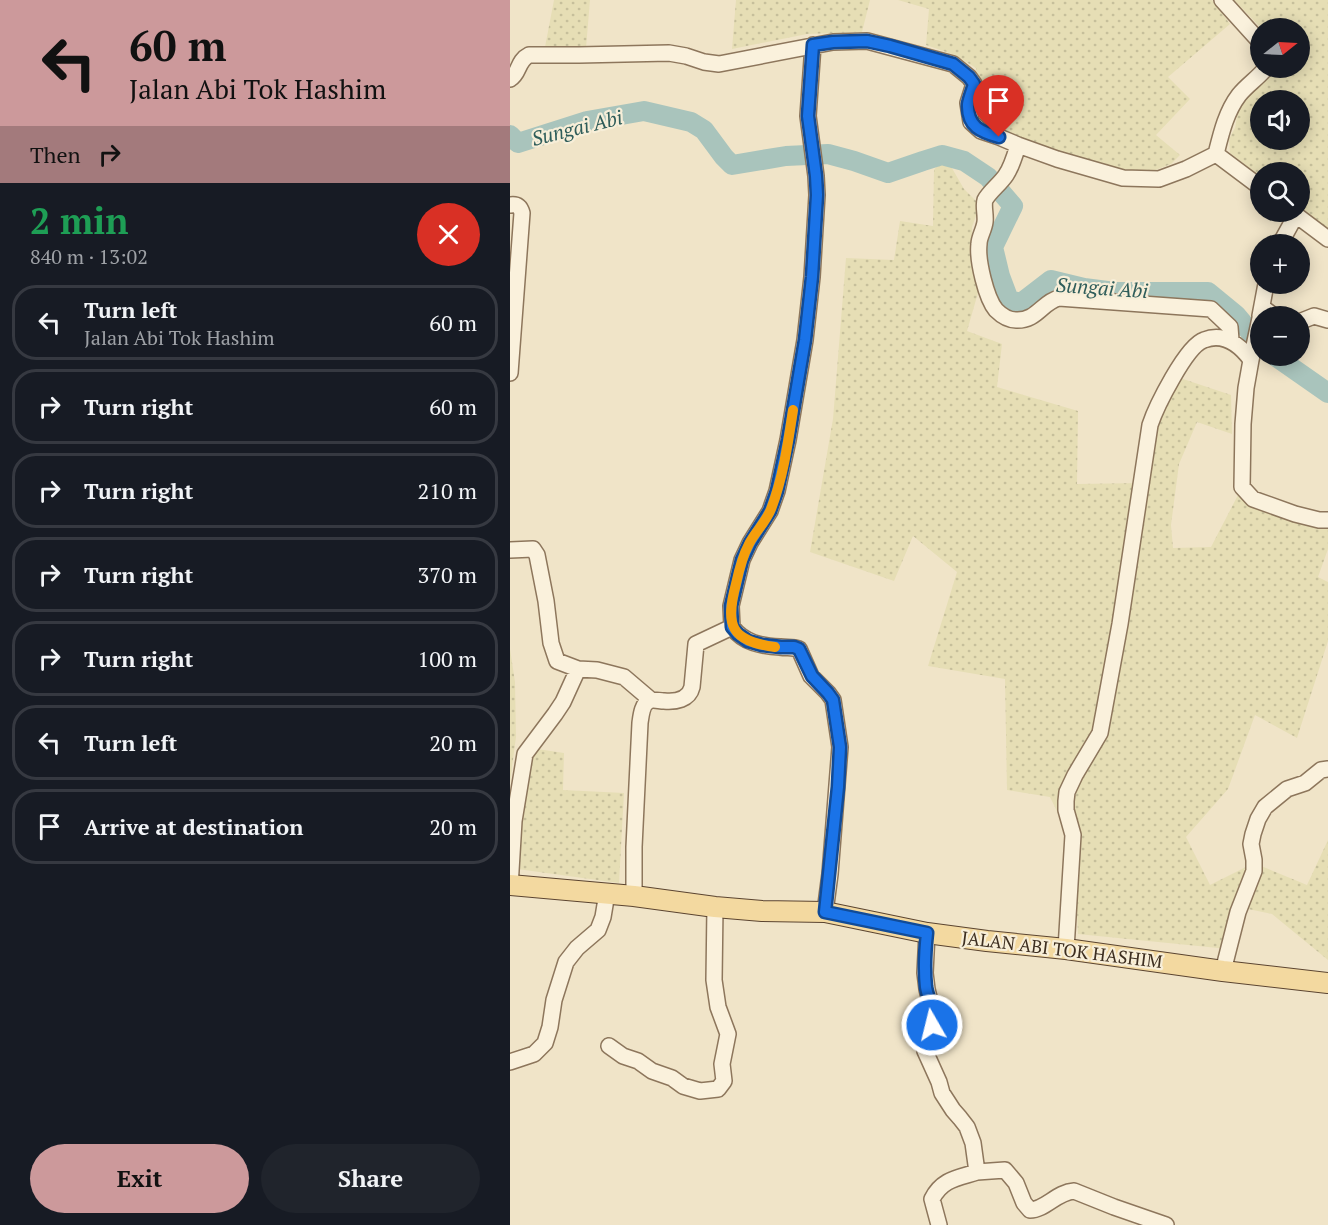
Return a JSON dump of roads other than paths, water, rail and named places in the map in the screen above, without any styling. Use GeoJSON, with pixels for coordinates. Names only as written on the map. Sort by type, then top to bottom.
{"type":"FeatureCollection","features":[{"type":"Feature","properties":{"kind":"main road","name":"JALAN ABI TOK HASHIM"},"geometry":{"type":"LineString","coordinates":[[510,885],[607,893],[762,912],[825,912],[927,933],[1328,983]]}},
{"type":"Feature","properties":{"kind":"street"},"geometry":{"type":"LineString","coordinates":[[1222,0],[1250,31]]}},
{"type":"Feature","properties":{"kind":"street"},"geometry":{"type":"LineString","coordinates":[[510,79],[514,76],[523,58],[529,55],[579,56],[669,52],[718,64],[813,45],[867,41],[953,64],[974,84],[968,103],[971,122],[981,131],[1057,159],[1123,178],[1159,179],[1216,154],[1232,106],[1256,78]]}},
{"type":"Feature","properties":{"kind":"street"},"geometry":{"type":"LineString","coordinates":[[813,45],[809,121],[817,195],[805,340],[779,482],[770,511],[742,560],[731,606],[732,627],[738,634],[748,641],[762,645],[799,649],[812,676],[833,700],[840,747],[825,912]]}},
{"type":"Feature","properties":{"kind":"street"},"geometry":{"type":"LineString","coordinates":[[1018,145],[1005,176],[985,200],[986,222],[979,242],[984,280],[993,304],[1003,316],[1018,321],[1028,319],[1059,297],[1211,309],[1230,327],[1231,340]]}},
{"type":"Feature","properties":{"kind":"street"},"geometry":{"type":"LineString","coordinates":[[1216,154],[1250,180]]}},
{"type":"Feature","properties":{"kind":"street"},"geometry":{"type":"LineString","coordinates":[[510,205],[515,204],[520,207],[522,213],[510,373]]}},
{"type":"Feature","properties":{"kind":"street"},"geometry":{"type":"LineString","coordinates":[[1306,222],[1328,239]]}},
{"type":"Feature","properties":{"kind":"street"},"geometry":{"type":"LineString","coordinates":[[1310,318],[1314,316],[1328,320]]}},
{"type":"Feature","properties":{"kind":"street"},"geometry":{"type":"LineString","coordinates":[[1066,949],[1073,835],[1066,810],[1066,801],[1070,786],[1100,733],[1154,412],[1168,385],[1196,345],[1203,340],[1217,338],[1231,340],[1250,359]]}},
{"type":"Feature","properties":{"kind":"street"},"geometry":{"type":"LineString","coordinates":[[1250,366],[1243,424],[1242,488],[1253,499],[1294,514],[1328,520]]}},
{"type":"Feature","properties":{"kind":"street"},"geometry":{"type":"LineString","coordinates":[[510,550],[533,549],[537,555],[551,643],[557,661],[578,669],[597,670],[624,677],[651,700]]}},
{"type":"Feature","properties":{"kind":"street"},"geometry":{"type":"LineString","coordinates":[[634,896],[634,847],[642,711],[651,700],[677,700],[688,695],[692,687],[696,644],[732,627]]}},
{"type":"Feature","properties":{"kind":"street"},"geometry":{"type":"LineString","coordinates":[[510,885],[514,821],[525,754],[555,714],[578,669]]}},
{"type":"Feature","properties":{"kind":"street"},"geometry":{"type":"LineString","coordinates":[[1223,971],[1238,912],[1254,871],[1251,844],[1264,807],[1287,789],[1305,783],[1321,770],[1328,769]]}},
{"type":"Feature","properties":{"kind":"street"},"geometry":{"type":"LineString","coordinates":[[510,1062],[534,1054],[545,1043],[554,1000],[566,963],[577,948],[598,930],[607,893]]}},
{"type":"Feature","properties":{"kind":"street"},"geometry":{"type":"LineString","coordinates":[[609,1046],[623,1056],[638,1061],[652,1071],[672,1078],[683,1086],[700,1091],[718,1089],[724,1081],[722,1064],[728,1034],[718,1007],[714,980],[715,907]]}},
{"type":"Feature","properties":{"kind":"street"},"geometry":{"type":"LineString","coordinates":[[927,933],[925,973],[934,1019],[923,1041],[925,1051],[942,1093],[967,1126],[973,1143],[977,1172]]}},
{"type":"Feature","properties":{"kind":"street"},"geometry":{"type":"LineString","coordinates":[[939,1225],[932,1198],[938,1188],[950,1181],[977,1172],[1005,1170],[1016,1183],[1024,1203],[1030,1210],[1036,1210],[1060,1195],[1074,1191],[1114,1208],[1166,1225]]}},
{"type":"Feature","properties":{"kind":"waterway","name":"Sungai Abi"},"geometry":{"type":"LineString","coordinates":[[510,135],[518,143],[587,121],[644,111],[691,122],[704,130],[732,165],[786,156],[828,154],[888,173],[942,155],[964,161],[988,177],[1013,206],[993,247],[1009,300],[1021,303],[1051,280],[1115,292],[1208,292],[1236,315],[1250,332]]}},
{"type":"Feature","properties":{"kind":"waterway","name":"Sungai Abi"},"geometry":{"type":"LineString","coordinates":[[1289,366],[1328,393]]}}]}
